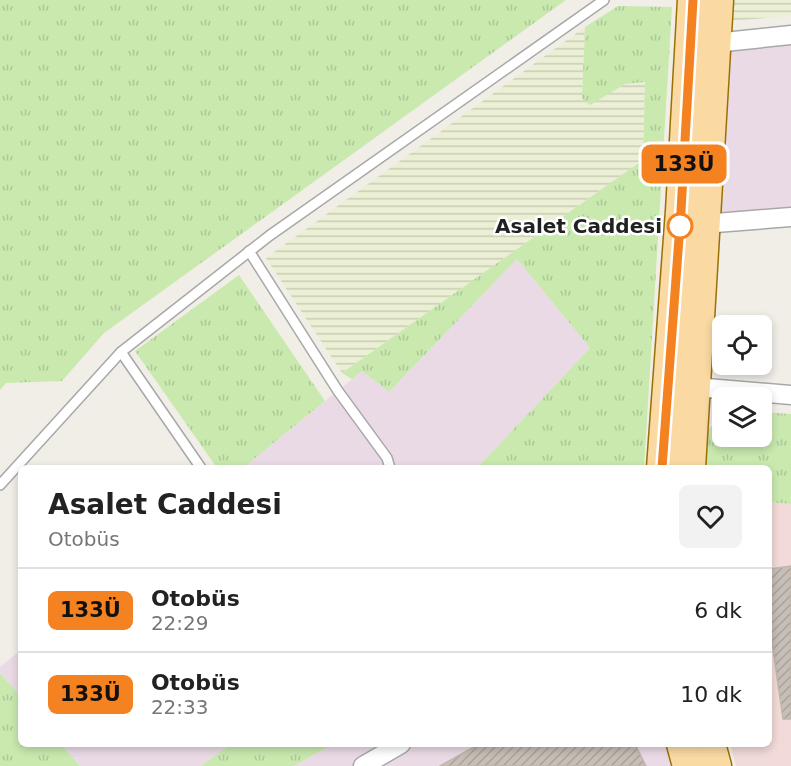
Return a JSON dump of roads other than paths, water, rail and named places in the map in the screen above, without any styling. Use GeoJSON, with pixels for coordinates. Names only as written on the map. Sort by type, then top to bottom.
{"type":"FeatureCollection","features":[{"type":"Feature","properties":{"kind":"main road"},"geometry":{"type":"LineString","coordinates":[[662,465],[681,211],[693,0]]}},
{"type":"Feature","properties":{"kind":"main road"},"geometry":{"type":"LineString","coordinates":[[690,465],[718,0]]}},
{"type":"Feature","properties":{"kind":"main road"},"geometry":{"type":"LineString","coordinates":[[683,747],[688,766]]}},
{"type":"Feature","properties":{"kind":"main road"},"geometry":{"type":"LineString","coordinates":[[711,747],[716,766]]}},
{"type":"Feature","properties":{"kind":"street"},"geometry":{"type":"LineString","coordinates":[[715,43],[791,35]]}},
{"type":"Feature","properties":{"kind":"street"},"geometry":{"type":"LineString","coordinates":[[703,224],[791,217]]}},
{"type":"Feature","properties":{"kind":"street"},"geometry":{"type":"LineString","coordinates":[[695,387],[791,395]]}},
{"type":"Feature","properties":{"kind":"street"},"geometry":{"type":"LineString","coordinates":[[363,766],[396,747]]}},
{"type":"Feature","properties":{"kind":"lane"},"geometry":{"type":"LineString","coordinates":[[18,465],[121,352],[249,252],[604,0]]}},
{"type":"Feature","properties":{"kind":"lane"},"geometry":{"type":"LineString","coordinates":[[249,252],[338,391],[387,458],[389,465]]}},
{"type":"Feature","properties":{"kind":"lane"},"geometry":{"type":"LineString","coordinates":[[121,352],[199,465]]}},
{"type":"Feature","properties":{"kind":"lane"},"geometry":{"type":"LineString","coordinates":[[0,485],[18,465]]}},
{"type":"Feature","properties":{"kind":"place","name":"Asalet Caddesi"},"geometry":{"type":"Point","coordinates":[680,226]}}]}
